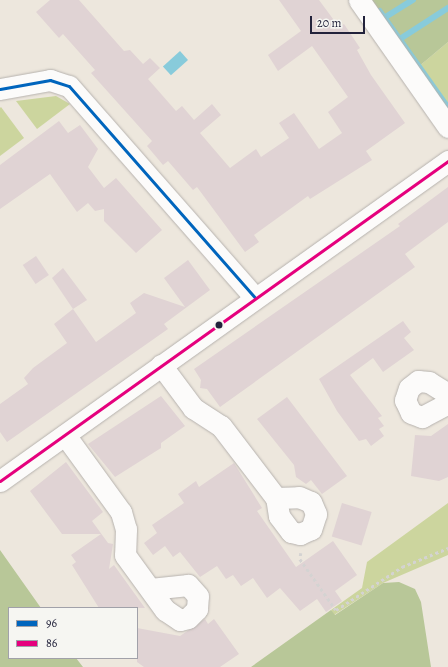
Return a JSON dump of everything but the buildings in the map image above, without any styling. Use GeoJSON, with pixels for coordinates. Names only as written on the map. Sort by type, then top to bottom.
{"type":"FeatureCollection","features":[{"type":"Feature","properties":{"kind":"street"},"geometry":{"type":"LineString","coordinates":[[359,0],[448,127]]}},
{"type":"Feature","properties":{"kind":"street"},"geometry":{"type":"LineString","coordinates":[[0,90],[50,80],[60,80],[69,86],[255,298]]}},
{"type":"Feature","properties":{"kind":"street"},"geometry":{"type":"LineString","coordinates":[[1,477],[65,435],[448,161]]}},
{"type":"Feature","properties":{"kind":"street"},"geometry":{"type":"LineString","coordinates":[[161,365],[193,408],[221,426],[276,498],[284,526],[291,532],[304,533],[316,518],[311,502],[299,497],[276,498]]}},
{"type":"Feature","properties":{"kind":"street"},"geometry":{"type":"LineString","coordinates":[[448,394],[424,381],[409,388],[405,400],[412,413],[422,417],[448,403]]}},
{"type":"Feature","properties":{"kind":"street"},"geometry":{"type":"LineString","coordinates":[[65,435],[121,512],[126,529],[123,551],[150,589]]}},
{"type":"Feature","properties":{"kind":"path"},"geometry":{"type":"LineString","coordinates":[[304,533],[300,559],[336,610],[402,567],[448,548]]}},
{"type":"Feature","properties":{"kind":"green space"},"geometry":{"type":"Polygon","coordinates":[[[369,0],[448,0],[448,42],[417,68],[369,0]]]}},
{"type":"Feature","properties":{"kind":"green space"},"geometry":{"type":"Polygon","coordinates":[[[448,42],[448,112],[417,68],[448,42]]]}},
{"type":"Feature","properties":{"kind":"green space"},"geometry":{"type":"Polygon","coordinates":[[[56,96],[70,104],[37,129],[16,101],[56,96]]]}},
{"type":"Feature","properties":{"kind":"green space"},"geometry":{"type":"Polygon","coordinates":[[[1,107],[24,138],[0,156],[0,108],[1,107]]]}},
{"type":"Feature","properties":{"kind":"green space"},"geometry":{"type":"Polygon","coordinates":[[[448,503],[448,555],[383,583],[334,615],[331,610],[362,588],[367,562],[448,503]]]}},
{"type":"Feature","properties":{"kind":"green space"},"geometry":{"type":"Polygon","coordinates":[[[0,550],[40,607],[8,607],[8,659],[77,659],[83,667],[0,667],[0,550]]]}},
{"type":"Feature","properties":{"kind":"green space"},"geometry":{"type":"Polygon","coordinates":[[[399,582],[415,589],[421,602],[431,667],[251,667],[331,610],[335,615],[383,583],[399,582]]]}},
{"type":"Feature","properties":{"kind":"water"},"geometry":{"type":"Polygon","coordinates":[[[180,51],[188,60],[171,75],[163,66],[180,51]]]}},
{"type":"Feature","properties":{"kind":"waterway"},"geometry":{"type":"LineString","coordinates":[[384,18],[413,0]]}},
{"type":"Feature","properties":{"kind":"waterway"},"geometry":{"type":"LineString","coordinates":[[400,39],[448,8]]}},
{"type":"Feature","properties":{"kind":"waterway"},"geometry":{"type":"LineString","coordinates":[[380,11],[448,107]]}},
{"type":"Feature","properties":{"kind":"transit line","name":"96"},"geometry":{"type":"LineString","coordinates":[[0,89],[50,80],[69,86],[255,298]]}},
{"type":"Feature","properties":{"kind":"transit line","name":"86"},"geometry":{"type":"LineString","coordinates":[[0,481],[448,161]]}}]}
